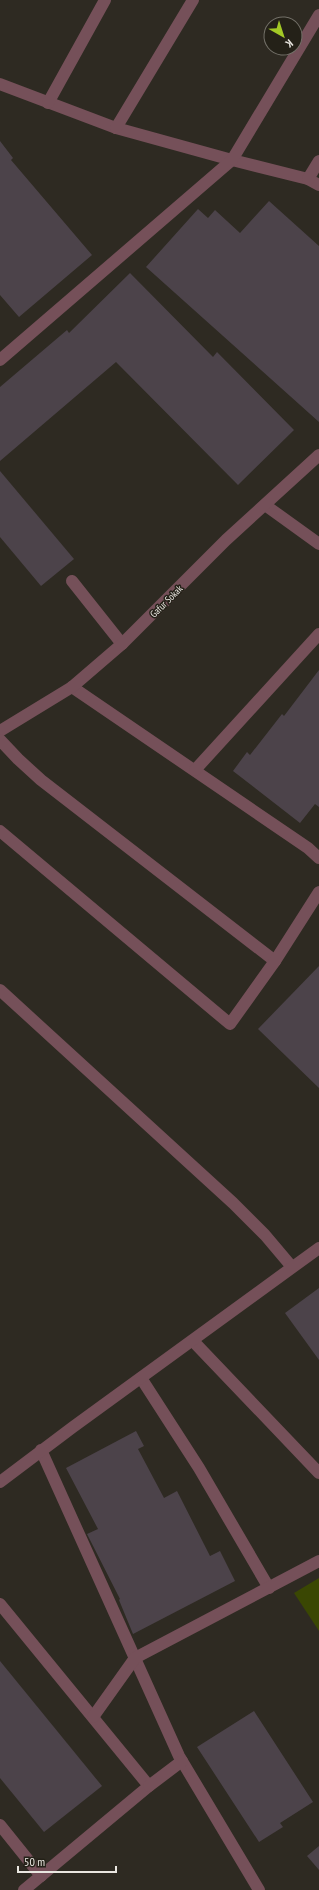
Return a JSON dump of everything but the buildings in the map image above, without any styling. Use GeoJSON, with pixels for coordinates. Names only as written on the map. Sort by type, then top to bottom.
{"type":"FeatureCollection","features":[{"type":"Feature","properties":{"kind":"street"},"geometry":{"type":"LineString","coordinates":[[48,103],[105,0]]}},
{"type":"Feature","properties":{"kind":"street"},"geometry":{"type":"LineString","coordinates":[[116,128],[193,0]]}},
{"type":"Feature","properties":{"kind":"street"},"geometry":{"type":"LineString","coordinates":[[0,360],[232,160],[319,15]]}},
{"type":"Feature","properties":{"kind":"street"},"geometry":{"type":"LineString","coordinates":[[0,84],[116,128],[308,179],[319,185]]}},
{"type":"Feature","properties":{"kind":"street"},"geometry":{"type":"LineString","coordinates":[[308,179],[319,161]]}},
{"type":"Feature","properties":{"kind":"street","name":"Gafur Sokak"},"geometry":{"type":"LineString","coordinates":[[0,731],[72,687],[122,644],[226,540],[319,455]]}},
{"type":"Feature","properties":{"kind":"street"},"geometry":{"type":"LineString","coordinates":[[265,505],[319,544]]}},
{"type":"Feature","properties":{"kind":"street"},"geometry":{"type":"LineString","coordinates":[[72,581],[122,644]]}},
{"type":"Feature","properties":{"kind":"street"},"geometry":{"type":"LineString","coordinates":[[194,770],[319,634]]}},
{"type":"Feature","properties":{"kind":"street"},"geometry":{"type":"LineString","coordinates":[[72,687],[308,848],[319,858]]}},
{"type":"Feature","properties":{"kind":"street"},"geometry":{"type":"LineString","coordinates":[[0,740],[41,780],[275,961]]}},
{"type":"Feature","properties":{"kind":"street"},"geometry":{"type":"LineString","coordinates":[[0,832],[230,1024],[275,961],[319,892]]}},
{"type":"Feature","properties":{"kind":"street"},"geometry":{"type":"LineString","coordinates":[[0,990],[233,1203],[265,1235],[292,1267]]}},
{"type":"Feature","properties":{"kind":"street"},"geometry":{"type":"LineString","coordinates":[[0,1482],[319,1248]]}},
{"type":"Feature","properties":{"kind":"street"},"geometry":{"type":"LineString","coordinates":[[193,1341],[319,1473]]}},
{"type":"Feature","properties":{"kind":"street"},"geometry":{"type":"LineString","coordinates":[[141,1378],[199,1468],[269,1588]]}},
{"type":"Feature","properties":{"kind":"street"},"geometry":{"type":"LineString","coordinates":[[42,1450],[182,1761],[259,1890]]}},
{"type":"Feature","properties":{"kind":"street"},"geometry":{"type":"LineString","coordinates":[[93,1717],[135,1658],[319,1561]]}},
{"type":"Feature","properties":{"kind":"street"},"geometry":{"type":"LineString","coordinates":[[2,1609],[149,1786]]}},
{"type":"Feature","properties":{"kind":"street"},"geometry":{"type":"LineString","coordinates":[[24,1890],[149,1786],[182,1761]]}},
{"type":"Feature","properties":{"kind":"street"},"geometry":{"type":"LineString","coordinates":[[0,1825],[41,1876]]}},
{"type":"Feature","properties":{"kind":"green space"},"geometry":{"type":"Polygon","coordinates":[[[319,1578],[319,1631],[294,1593],[319,1578]]]}}]}
